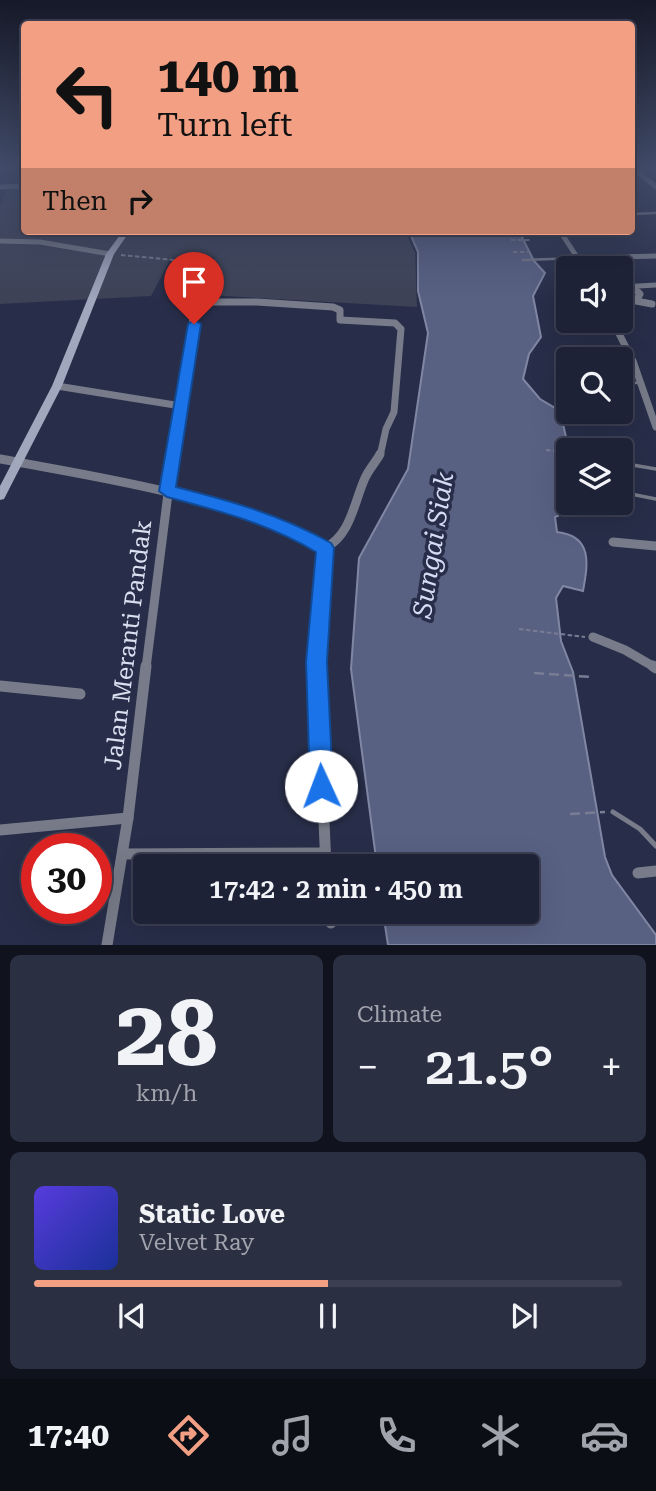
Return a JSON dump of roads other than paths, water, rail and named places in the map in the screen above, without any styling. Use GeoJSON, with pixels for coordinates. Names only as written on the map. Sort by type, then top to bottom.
{"type":"FeatureCollection","features":[{"type":"Feature","properties":{"kind":"street"},"geometry":{"type":"LineString","coordinates":[[0,496],[57,386],[110,254],[124,235]]}},
{"type":"Feature","properties":{"kind":"street"},"geometry":{"type":"LineString","coordinates":[[563,235],[577,256]]}},
{"type":"Feature","properties":{"kind":"street"},"geometry":{"type":"LineString","coordinates":[[0,241],[40,242],[110,254]]}},
{"type":"Feature","properties":{"kind":"street"},"geometry":{"type":"LineString","coordinates":[[633,257],[656,256]]}},
{"type":"Feature","properties":{"kind":"street","name":"Jalan Meranti Pandak"},"geometry":{"type":"LineString","coordinates":[[107,945],[128,818],[167,491],[198,302],[201,266]]}},
{"type":"Feature","properties":{"kind":"street"},"geometry":{"type":"LineString","coordinates":[[633,285],[656,285]]}},
{"type":"Feature","properties":{"kind":"street"},"geometry":{"type":"LineString","coordinates":[[633,286],[640,294],[636,301],[652,304]]}},
{"type":"Feature","properties":{"kind":"street"},"geometry":{"type":"LineString","coordinates":[[198,302],[257,302],[333,307],[340,310],[340,320],[395,323],[401,328],[394,412],[386,429],[380,456],[366,476],[352,514],[337,542],[325,548]]}},
{"type":"Feature","properties":{"kind":"street"},"geometry":{"type":"LineString","coordinates":[[619,333],[633,361],[656,427]]}},
{"type":"Feature","properties":{"kind":"street"},"geometry":{"type":"LineString","coordinates":[[57,386],[181,406]]}},
{"type":"Feature","properties":{"kind":"street"},"geometry":{"type":"LineString","coordinates":[[0,459],[167,491],[250,513],[292,529],[325,548]]}},
{"type":"Feature","properties":{"kind":"street"},"geometry":{"type":"LineString","coordinates":[[612,542],[656,546]]}},
{"type":"Feature","properties":{"kind":"street"},"geometry":{"type":"LineString","coordinates":[[325,548],[317,662],[325,854]]}},
{"type":"Feature","properties":{"kind":"street"},"geometry":{"type":"LineString","coordinates":[[593,638],[625,650],[656,668]]}},
{"type":"Feature","properties":{"kind":"street"},"geometry":{"type":"LineString","coordinates":[[0,686],[80,694]]}},
{"type":"Feature","properties":{"kind":"street"},"geometry":{"type":"LineString","coordinates":[[0,830],[128,818]]}},
{"type":"Feature","properties":{"kind":"street"},"geometry":{"type":"LineString","coordinates":[[122,854],[133,854]]}},
{"type":"Feature","properties":{"kind":"street"},"geometry":{"type":"LineString","coordinates":[[638,873],[656,871]]}},
{"type":"Feature","properties":{"kind":"lane"},"geometry":{"type":"LineString","coordinates":[[635,214],[654,213]]}},
{"type":"Feature","properties":{"kind":"lane"},"geometry":{"type":"LineString","coordinates":[[523,260],[556,259]]}},
{"type":"Feature","properties":{"kind":"lane"},"geometry":{"type":"LineString","coordinates":[[633,383],[641,383]]}},
{"type":"Feature","properties":{"kind":"lane"},"geometry":{"type":"LineString","coordinates":[[633,465],[656,470]]}},
{"type":"Feature","properties":{"kind":"lane"},"geometry":{"type":"LineString","coordinates":[[633,494],[656,499]]}},
{"type":"Feature","properties":{"kind":"lane"},"geometry":{"type":"LineString","coordinates":[[613,812],[640,829],[656,846]]}},
{"type":"Feature","properties":{"kind":"water","name":"Sungai Siak"},"geometry":{"type":"Polygon","coordinates":[[[411,235],[521,235],[534,261],[545,273],[533,296],[541,337],[529,354],[523,379],[540,399],[556,409],[556,424],[563,424],[566,438],[556,438],[556,515],[560,515],[555,517],[557,532],[577,539],[582,545],[586,562],[583,591],[563,586],[556,598],[561,641],[573,672],[605,857],[612,875],[656,935],[656,945],[388,945],[385,924],[539,924],[539,854],[375,854],[351,669],[359,558],[408,469],[428,333],[418,291],[418,252],[411,235]]]}}]}
